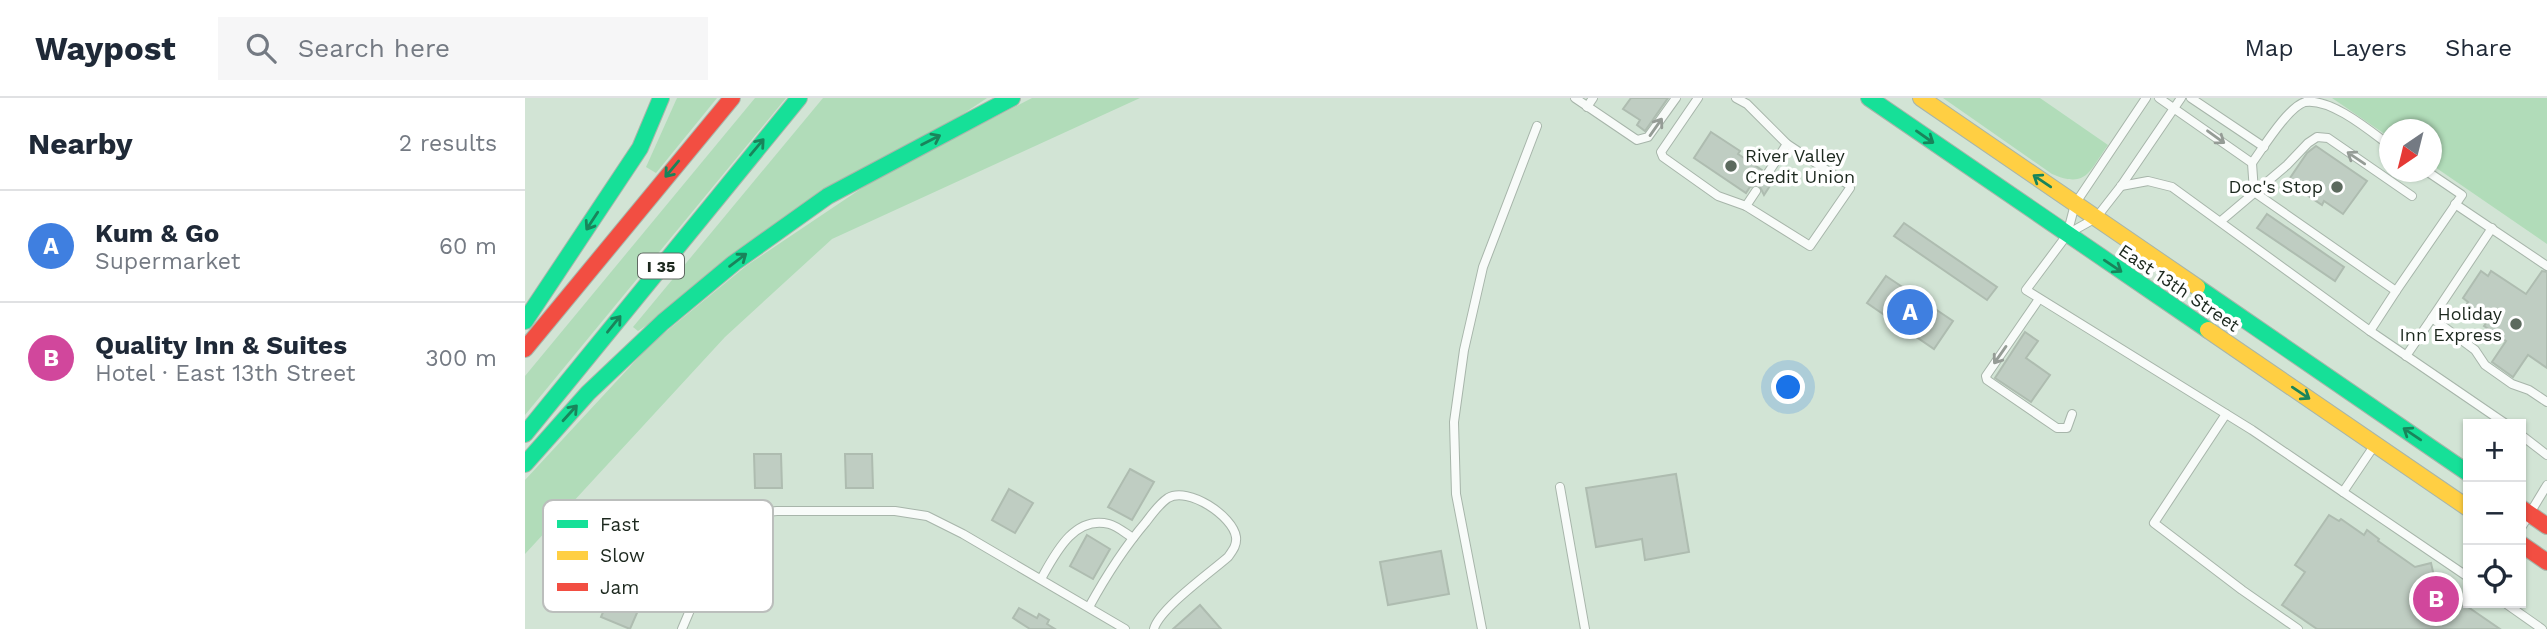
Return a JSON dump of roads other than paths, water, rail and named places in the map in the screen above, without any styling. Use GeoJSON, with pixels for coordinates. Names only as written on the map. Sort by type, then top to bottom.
{"type":"FeatureCollection","features":[{"type":"Feature","properties":{"kind":"main road"},"geometry":{"type":"LineString","coordinates":[[525,321],[640,148],[661,98]]}},
{"type":"Feature","properties":{"kind":"main road"},"geometry":{"type":"LineString","coordinates":[[525,349],[731,98]]}},
{"type":"Feature","properties":{"kind":"main road","name":"I 35"},"geometry":{"type":"LineString","coordinates":[[525,434],[799,98]]}},
{"type":"Feature","properties":{"kind":"main road"},"geometry":{"type":"LineString","coordinates":[[525,464],[588,393],[663,322],[734,263],[828,196],[1013,98]]}},
{"type":"Feature","properties":{"kind":"main road","name":"East 13th Street"},"geometry":{"type":"LineString","coordinates":[[1869,98],[2463,505]]}},
{"type":"Feature","properties":{"kind":"main road","name":"East 13th Street"},"geometry":{"type":"LineString","coordinates":[[1921,98],[2463,469]]}},
{"type":"Feature","properties":{"kind":"main road"},"geometry":{"type":"LineString","coordinates":[[2526,518],[2547,526]]}},
{"type":"Feature","properties":{"kind":"main road"},"geometry":{"type":"LineString","coordinates":[[2522,545],[2547,562]]}},
{"type":"Feature","properties":{"kind":"lane"},"geometry":{"type":"LineString","coordinates":[[1575,98],[1642,141],[1648,138],[1676,98]]}},
{"type":"Feature","properties":{"kind":"lane"},"geometry":{"type":"LineString","coordinates":[[1587,107],[1593,98]]}},
{"type":"Feature","properties":{"kind":"lane"},"geometry":{"type":"LineString","coordinates":[[1698,98],[1661,155],[1718,196],[1746,206],[1810,246],[1850,188],[1846,182],[1787,144],[1749,101],[1736,98]]}},
{"type":"Feature","properties":{"kind":"lane"},"geometry":{"type":"LineString","coordinates":[[2146,98],[2075,204],[2067,235],[2026,290],[2226,414],[2463,574]]}},
{"type":"Feature","properties":{"kind":"lane"},"geometry":{"type":"LineString","coordinates":[[2159,98],[2252,163]]}},
{"type":"Feature","properties":{"kind":"lane"},"geometry":{"type":"LineString","coordinates":[[2067,235],[2096,218],[2181,98]]}},
{"type":"Feature","properties":{"kind":"lane"},"geometry":{"type":"LineString","coordinates":[[2191,98],[2264,147]]}},
{"type":"Feature","properties":{"kind":"lane"},"geometry":{"type":"LineString","coordinates":[[2254,192],[2252,163],[2292,112],[2304,103],[2319,101],[2331,104],[2379,138]]}},
{"type":"Feature","properties":{"kind":"lane"},"geometry":{"type":"LineString","coordinates":[[1482,629],[1456,494],[1454,422],[1464,350],[1483,267],[1537,126]]}},
{"type":"Feature","properties":{"kind":"lane"},"geometry":{"type":"LineString","coordinates":[[2221,221],[2317,137],[2328,138],[2412,196]]}},
{"type":"Feature","properties":{"kind":"lane"},"geometry":{"type":"LineString","coordinates":[[1767,173],[1787,144]]}},
{"type":"Feature","properties":{"kind":"lane"},"geometry":{"type":"LineString","coordinates":[[2121,186],[2148,181],[2172,187],[2370,331],[2499,419]]}},
{"type":"Feature","properties":{"kind":"lane"},"geometry":{"type":"LineString","coordinates":[[2370,331],[2462,195],[2442,181]]}},
{"type":"Feature","properties":{"kind":"lane"},"geometry":{"type":"LineString","coordinates":[[1746,206],[1756,191]]}},
{"type":"Feature","properties":{"kind":"lane"},"geometry":{"type":"LineString","coordinates":[[2254,192],[2396,291]]}},
{"type":"Feature","properties":{"kind":"lane"},"geometry":{"type":"LineString","coordinates":[[2455,204],[2547,266]]}},
{"type":"Feature","properties":{"kind":"lane"},"geometry":{"type":"LineString","coordinates":[[2406,356],[2492,228]]}},
{"type":"Feature","properties":{"kind":"lane"},"geometry":{"type":"LineString","coordinates":[[2039,299],[1986,376],[1987,380],[2057,428],[2067,428],[2072,414]]}},
{"type":"Feature","properties":{"kind":"lane"},"geometry":{"type":"LineString","coordinates":[[2432,318],[2476,350],[2485,365],[2512,384],[2529,390],[2547,402]]}},
{"type":"Feature","properties":{"kind":"lane"},"geometry":{"type":"LineString","coordinates":[[2226,414],[2154,523],[2298,629]]}},
{"type":"Feature","properties":{"kind":"lane"},"geometry":{"type":"LineString","coordinates":[[2526,439],[2547,455]]}},
{"type":"Feature","properties":{"kind":"lane"},"geometry":{"type":"LineString","coordinates":[[2343,492],[2376,444]]}},
{"type":"Feature","properties":{"kind":"lane"},"geometry":{"type":"LineString","coordinates":[[2526,514],[2547,485]]}},
{"type":"Feature","properties":{"kind":"lane"},"geometry":{"type":"LineString","coordinates":[[1560,487],[1585,629]]}},
{"type":"Feature","properties":{"kind":"lane"},"geometry":{"type":"LineString","coordinates":[[1089,607],[1110,568],[1156,509],[1168,498],[1178,494],[1192,495],[1216,511],[1231,526],[1236,536],[1235,546],[1229,557],[1165,611],[1154,629]]}},
{"type":"Feature","properties":{"kind":"lane"},"geometry":{"type":"LineString","coordinates":[[773,510],[895,511],[927,516],[963,534],[1125,629]]}},
{"type":"Feature","properties":{"kind":"lane"},"geometry":{"type":"LineString","coordinates":[[1041,579],[1061,547],[1082,526],[1094,522],[1111,524],[1133,538]]}},
{"type":"Feature","properties":{"kind":"lane"},"geometry":{"type":"LineString","coordinates":[[2512,608],[2542,629]]}},
{"type":"Feature","properties":{"kind":"lane"},"geometry":{"type":"LineString","coordinates":[[682,629],[689,612]]}},
{"type":"Feature","properties":{"kind":"place","name":"River Valley Credit Union"},"geometry":{"type":"Point","coordinates":[1731,166]}},
{"type":"Feature","properties":{"kind":"place","name":"Doc's Stop"},"geometry":{"type":"Point","coordinates":[2337,187]}},
{"type":"Feature","properties":{"kind":"place","name":"Kum & Go"},"geometry":{"type":"Point","coordinates":[1910,312]}},
{"type":"Feature","properties":{"kind":"place","name":"Holiday Inn Express"},"geometry":{"type":"Point","coordinates":[2516,324]}},
{"type":"Feature","properties":{"kind":"place","name":"Quality Inn & Suites"},"geometry":{"type":"Point","coordinates":[2436,599]}}]}
